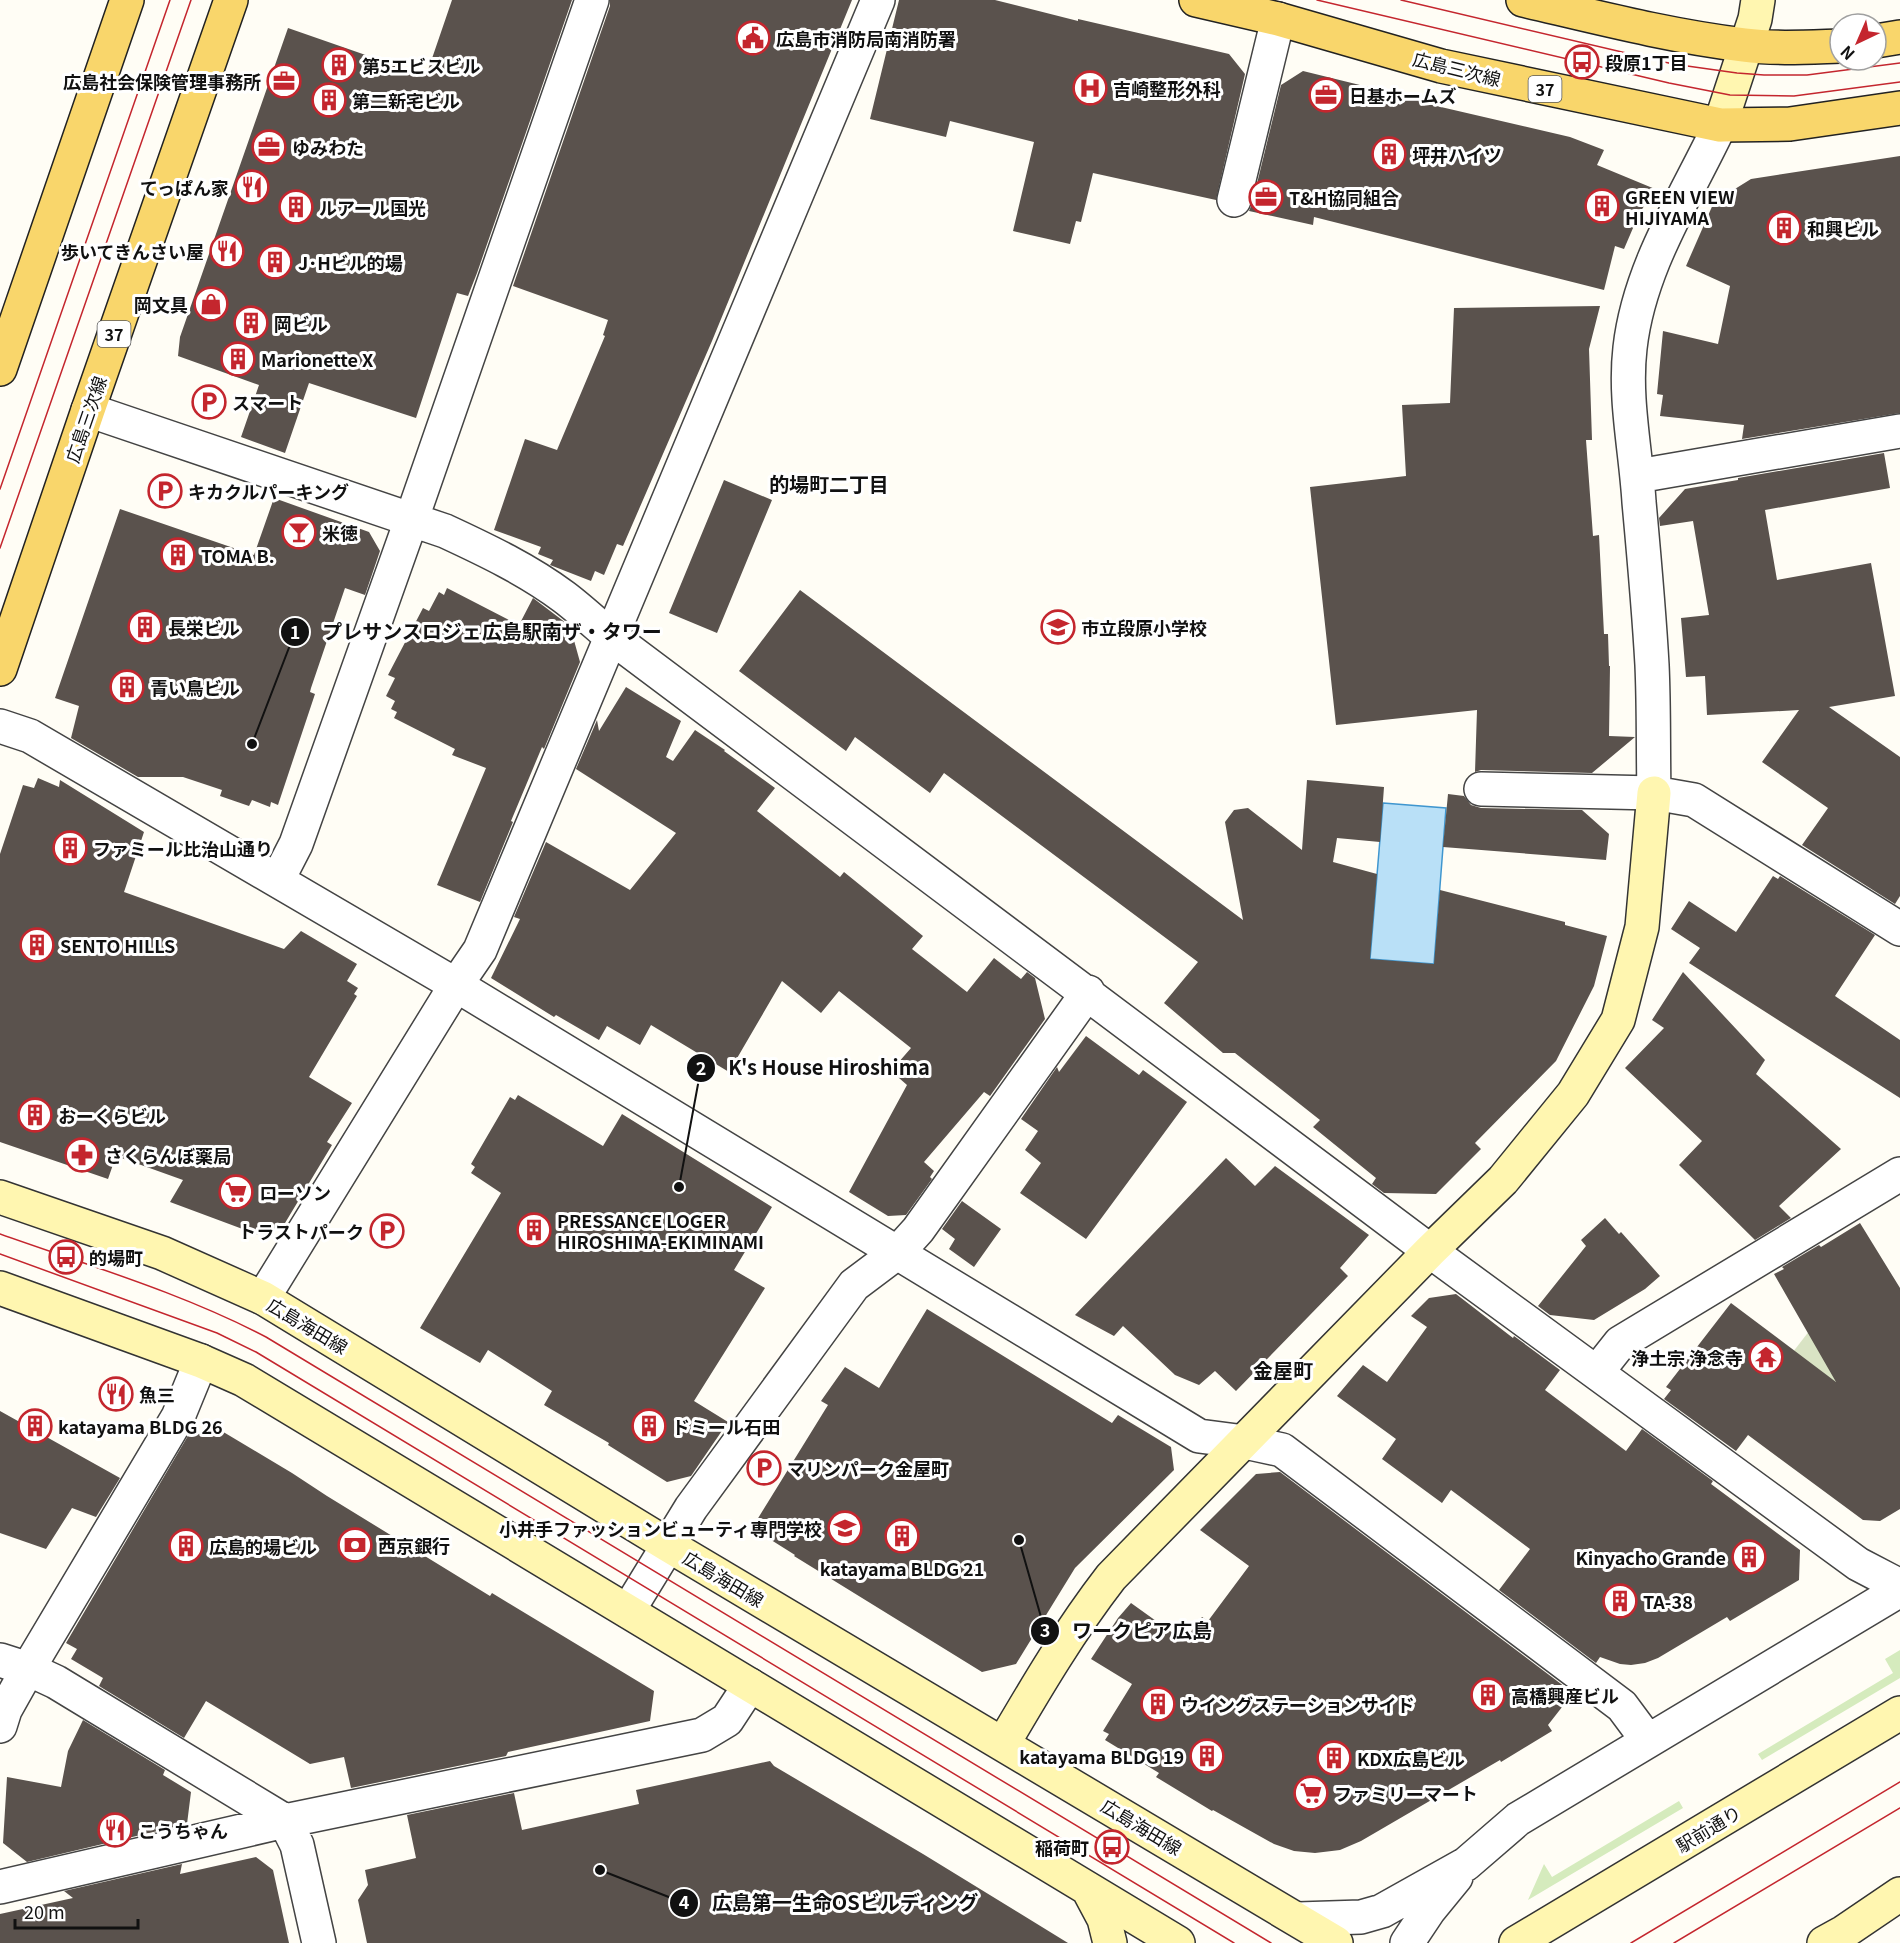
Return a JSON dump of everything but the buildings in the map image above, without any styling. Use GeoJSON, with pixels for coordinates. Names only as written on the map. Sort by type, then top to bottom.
{"type":"FeatureCollection","features":[{"type":"Feature","properties":{"kind":"main road"},"geometry":{"type":"LineString","coordinates":[[0,369],[127,0]]}},
{"type":"Feature","properties":{"kind":"main road","name":"広島三次線"},"geometry":{"type":"LineString","coordinates":[[0,669],[231,0]]}},
{"type":"Feature","properties":{"kind":"main road","name":"広島三次線"},"geometry":{"type":"LineString","coordinates":[[1196,0],[1278,19],[1441,66],[1720,125],[1790,124],[1900,108]]}},
{"type":"Feature","properties":{"kind":"main road"},"geometry":{"type":"LineString","coordinates":[[1524,0],[1682,36],[1746,46],[1828,46]]}},
{"type":"Feature","properties":{"kind":"main road"},"geometry":{"type":"LineString","coordinates":[[1720,125],[1755,19],[1758,0]]}},
{"type":"Feature","properties":{"kind":"main road"},"geometry":{"type":"LineString","coordinates":[[1003,1743],[1062,1645],[1111,1577],[1430,1251],[1503,1180],[1574,1094],[1618,1020],[1642,927],[1654,793]]}},
{"type":"Feature","properties":{"kind":"main road","name":"広島海田線"},"geometry":{"type":"LineString","coordinates":[[0,1197],[162,1253],[263,1298],[668,1545],[1336,1943]]}},
{"type":"Feature","properties":{"kind":"main road"},"geometry":{"type":"LineString","coordinates":[[0,1288],[201,1361],[244,1380],[282,1401],[1178,1943]]}},
{"type":"Feature","properties":{"kind":"main road","name":"駅前通り"},"geometry":{"type":"LineString","coordinates":[[1516,1943],[1900,1713]]}},
{"type":"Feature","properties":{"kind":"main road"},"geometry":{"type":"LineString","coordinates":[[1088,1889],[1104,1919],[1110,1943]]}},
{"type":"Feature","properties":{"kind":"main road"},"geometry":{"type":"LineString","coordinates":[[1835,1939],[1900,1894]]}},
{"type":"Feature","properties":{"kind":"street"},"geometry":{"type":"LineString","coordinates":[[278,879],[296,844],[592,0]]}},
{"type":"Feature","properties":{"kind":"street"},"geometry":{"type":"LineString","coordinates":[[263,1298],[456,985],[480,950],[878,0]]}},
{"type":"Feature","properties":{"kind":"street"},"geometry":{"type":"LineString","coordinates":[[1234,200],[1278,19]]}},
{"type":"Feature","properties":{"kind":"street"},"geometry":{"type":"LineString","coordinates":[[1654,793],[1652,665],[1638,476],[1628,387],[1630,347],[1638,307],[1653,262],[1672,218],[1720,125]]}},
{"type":"Feature","properties":{"kind":"street"},"geometry":{"type":"LineString","coordinates":[[88,410],[412,518],[478,546],[538,579],[564,597],[610,636],[1088,992],[1430,1251],[1858,1564],[1900,1588],[1518,1819],[1466,1864],[1407,1943]]}},
{"type":"Feature","properties":{"kind":"street"},"geometry":{"type":"LineString","coordinates":[[1638,476],[1900,431]]}},
{"type":"Feature","properties":{"kind":"street"},"geometry":{"type":"LineString","coordinates":[[0,726],[30,736],[278,879],[1199,1436],[1282,1450],[1622,1706],[1648,1742]]}},
{"type":"Feature","properties":{"kind":"street"},"geometry":{"type":"LineString","coordinates":[[1481,789],[1654,793],[1694,800],[1900,929]]}},
{"type":"Feature","properties":{"kind":"street"},"geometry":{"type":"LineString","coordinates":[[628,1611],[691,1508],[854,1285],[897,1252],[918,1230],[1088,992]]}},
{"type":"Feature","properties":{"kind":"street"},"geometry":{"type":"LineString","coordinates":[[1597,1372],[1620,1343],[1900,1174]]}},
{"type":"Feature","properties":{"kind":"street"},"geometry":{"type":"LineString","coordinates":[[0,1726],[14,1664],[178,1417],[201,1361]]}},
{"type":"Feature","properties":{"kind":"street"},"geometry":{"type":"LineString","coordinates":[[14,1664],[56,1682],[285,1821],[297,1845],[319,1943]]}},
{"type":"Feature","properties":{"kind":"street"},"geometry":{"type":"LineString","coordinates":[[0,1887],[285,1821],[702,1735],[727,1720],[750,1684]]}},
{"type":"Feature","properties":{"kind":"street"},"geometry":{"type":"LineString","coordinates":[[1298,1919],[1360,1917],[1383,1911],[1466,1864]]}},
{"type":"Feature","properties":{"kind":"green space"},"geometry":{"type":"Polygon","coordinates":[[[1810,1330],[1848,1395],[1779,1370],[1810,1330]]]}},
{"type":"Feature","properties":{"kind":"green space"},"geometry":{"type":"Polygon","coordinates":[[[1900,1650],[1900,1678],[1762,1760],[1758,1754],[1893,1673],[1885,1659],[1900,1650]]]}},
{"type":"Feature","properties":{"kind":"green space"},"geometry":{"type":"Polygon","coordinates":[[[1679,1801],[1683,1808],[1528,1900],[1544,1864],[1552,1877],[1679,1801]]]}},
{"type":"Feature","properties":{"kind":"water"},"geometry":{"type":"Polygon","coordinates":[[[1383,803],[1446,808],[1434,964],[1370,959],[1383,803]]]}},
{"type":"Feature","properties":{"kind":"tram line"},"geometry":{"type":"LineString","coordinates":[[0,489],[170,0]]}},
{"type":"Feature","properties":{"kind":"tram line"},"geometry":{"type":"LineString","coordinates":[[0,548],[191,0]]}},
{"type":"Feature","properties":{"kind":"tram line"},"geometry":{"type":"LineString","coordinates":[[1317,0],[1669,83],[1730,95],[1794,96],[1900,82]]}},
{"type":"Feature","properties":{"kind":"tram line"},"geometry":{"type":"LineString","coordinates":[[1401,0],[1673,64],[1737,73],[1807,75],[1900,63]]}},
{"type":"Feature","properties":{"kind":"tram line"},"geometry":{"type":"LineString","coordinates":[[0,1234],[169,1294],[266,1337],[1271,1943]]}},
{"type":"Feature","properties":{"kind":"tram line"},"geometry":{"type":"LineString","coordinates":[[0,1254],[217,1333],[256,1352],[1234,1943]]}},
{"type":"Feature","properties":{"kind":"tram line"},"geometry":{"type":"LineString","coordinates":[[1631,1943],[1900,1782]]}},
{"type":"Feature","properties":{"kind":"tram line"},"geometry":{"type":"LineString","coordinates":[[1674,1943],[1900,1808]]}},
{"type":"Feature","properties":{"kind":"place","name":"広島市消防局南消防署"},"geometry":{"type":"Point","coordinates":[753,38]}},
{"type":"Feature","properties":{"kind":"place","name":"段原1丁目"},"geometry":{"type":"Point","coordinates":[1582,62]}},
{"type":"Feature","properties":{"kind":"place","name":"第5エビスビル"},"geometry":{"type":"Point","coordinates":[339,65]}},
{"type":"Feature","properties":{"kind":"place","name":"広島社会保険管理事務所"},"geometry":{"type":"Point","coordinates":[284,81]}},
{"type":"Feature","properties":{"kind":"place","name":"吉崎整形外科"},"geometry":{"type":"Point","coordinates":[1090,88]}},
{"type":"Feature","properties":{"kind":"place","name":"日基ホームズ"},"geometry":{"type":"Point","coordinates":[1326,95]}},
{"type":"Feature","properties":{"kind":"place","name":"第二新宅ビル"},"geometry":{"type":"Point","coordinates":[329,100]}},
{"type":"Feature","properties":{"kind":"place","name":"ゆみわた"},"geometry":{"type":"Point","coordinates":[269,147]}},
{"type":"Feature","properties":{"kind":"place","name":"坪井ハイツ"},"geometry":{"type":"Point","coordinates":[1389,154]}},
{"type":"Feature","properties":{"kind":"place","name":"てっぱん家"},"geometry":{"type":"Point","coordinates":[252,187]}},
{"type":"Feature","properties":{"kind":"place","name":"T&H協同組合"},"geometry":{"type":"Point","coordinates":[1266,197]}},
{"type":"Feature","properties":{"kind":"place","name":"GREEN VIEW HIJIYAMA"},"geometry":{"type":"Point","coordinates":[1602,206]}},
{"type":"Feature","properties":{"kind":"place","name":"ルアール国光"},"geometry":{"type":"Point","coordinates":[296,207]}},
{"type":"Feature","properties":{"kind":"place","name":"和興ビル"},"geometry":{"type":"Point","coordinates":[1784,228]}},
{"type":"Feature","properties":{"kind":"place","name":"歩いてきんさい屋"},"geometry":{"type":"Point","coordinates":[227,251]}},
{"type":"Feature","properties":{"kind":"place","name":"J･Hビル的場"},"geometry":{"type":"Point","coordinates":[275,262]}},
{"type":"Feature","properties":{"kind":"place","name":"岡文具"},"geometry":{"type":"Point","coordinates":[211,304]}},
{"type":"Feature","properties":{"kind":"place","name":"岡ビル"},"geometry":{"type":"Point","coordinates":[251,323]}},
{"type":"Feature","properties":{"kind":"place","name":"Marionette X"},"geometry":{"type":"Point","coordinates":[238,359]}},
{"type":"Feature","properties":{"kind":"place","name":"スマート"},"geometry":{"type":"Point","coordinates":[209,402]}},
{"type":"Feature","properties":{"kind":"place","name":"キカクルパーキング"},"geometry":{"type":"Point","coordinates":[165,491]}},
{"type":"Feature","properties":{"kind":"place","name":"米徳"},"geometry":{"type":"Point","coordinates":[299,532]}},
{"type":"Feature","properties":{"kind":"place","name":"TOMA B."},"geometry":{"type":"Point","coordinates":[178,555]}},
{"type":"Feature","properties":{"kind":"place","name":"長栄ビル"},"geometry":{"type":"Point","coordinates":[145,627]}},
{"type":"Feature","properties":{"kind":"place","name":"市立段原小学校"},"geometry":{"type":"Point","coordinates":[1058,627]}},
{"type":"Feature","properties":{"kind":"place","name":"青い鳥ビル"},"geometry":{"type":"Point","coordinates":[127,687]}},
{"type":"Feature","properties":{"kind":"place","name":"プレサンスロジェ広島駅南ザ・タワー"},"geometry":{"type":"Point","coordinates":[252,744]}},
{"type":"Feature","properties":{"kind":"place","name":"ファミール比治山通り"},"geometry":{"type":"Point","coordinates":[70,848]}},
{"type":"Feature","properties":{"kind":"place","name":"SENTO HILLS"},"geometry":{"type":"Point","coordinates":[37,945]}},
{"type":"Feature","properties":{"kind":"place","name":"おーくらビル"},"geometry":{"type":"Point","coordinates":[35,1115]}},
{"type":"Feature","properties":{"kind":"place","name":"さくらんぼ薬局"},"geometry":{"type":"Point","coordinates":[82,1155]}},
{"type":"Feature","properties":{"kind":"place","name":"K's House Hiroshima"},"geometry":{"type":"Point","coordinates":[679,1187]}},
{"type":"Feature","properties":{"kind":"place","name":"ローソン"},"geometry":{"type":"Point","coordinates":[236,1192]}},
{"type":"Feature","properties":{"kind":"place","name":"PRESSANCE LOGER HIROSHIMA-EKIMINAMI"},"geometry":{"type":"Point","coordinates":[534,1230]}},
{"type":"Feature","properties":{"kind":"place","name":"トラストパーク"},"geometry":{"type":"Point","coordinates":[387,1231]}},
{"type":"Feature","properties":{"kind":"place","name":"的場町"},"geometry":{"type":"Point","coordinates":[66,1257]}},
{"type":"Feature","properties":{"kind":"place","name":"浄土宗 浄念寺"},"geometry":{"type":"Point","coordinates":[1766,1357]}},
{"type":"Feature","properties":{"kind":"place","name":"魚三"},"geometry":{"type":"Point","coordinates":[116,1394]}},
{"type":"Feature","properties":{"kind":"place","name":"katayama BLDG 26"},"geometry":{"type":"Point","coordinates":[35,1426]}},
{"type":"Feature","properties":{"kind":"place","name":"ドミール石田"},"geometry":{"type":"Point","coordinates":[649,1426]}},
{"type":"Feature","properties":{"kind":"place","name":"マリンパーク金屋町"},"geometry":{"type":"Point","coordinates":[764,1468]}},
{"type":"Feature","properties":{"kind":"place","name":"小井手ファッションビューティ専門学校"},"geometry":{"type":"Point","coordinates":[845,1528]}},
{"type":"Feature","properties":{"kind":"place","name":"katayama BLDG 21"},"geometry":{"type":"Point","coordinates":[902,1536]}},
{"type":"Feature","properties":{"kind":"place","name":"ワークピア広島"},"geometry":{"type":"Point","coordinates":[1019,1540]}},
{"type":"Feature","properties":{"kind":"place","name":"西京銀行"},"geometry":{"type":"Point","coordinates":[355,1545]}},
{"type":"Feature","properties":{"kind":"place","name":"広島的場ビル"},"geometry":{"type":"Point","coordinates":[186,1546]}},
{"type":"Feature","properties":{"kind":"place","name":"Kinyacho Grande"},"geometry":{"type":"Point","coordinates":[1749,1557]}},
{"type":"Feature","properties":{"kind":"place","name":"TA-38"},"geometry":{"type":"Point","coordinates":[1620,1601]}},
{"type":"Feature","properties":{"kind":"place","name":"高橋興産ビル"},"geometry":{"type":"Point","coordinates":[1488,1695]}},
{"type":"Feature","properties":{"kind":"place","name":"ウイングステーションサイド"},"geometry":{"type":"Point","coordinates":[1158,1704]}},
{"type":"Feature","properties":{"kind":"place","name":"katayama BLDG 19"},"geometry":{"type":"Point","coordinates":[1207,1756]}},
{"type":"Feature","properties":{"kind":"place","name":"KDX広島ビル"},"geometry":{"type":"Point","coordinates":[1334,1758]}},
{"type":"Feature","properties":{"kind":"place","name":"ファミリーマート"},"geometry":{"type":"Point","coordinates":[1311,1793]}},
{"type":"Feature","properties":{"kind":"place","name":"こうちゃん"},"geometry":{"type":"Point","coordinates":[115,1830]}},
{"type":"Feature","properties":{"kind":"place","name":"稲荷町"},"geometry":{"type":"Point","coordinates":[1112,1847]}},
{"type":"Feature","properties":{"kind":"place","name":"広島第一生命OSビルディング"},"geometry":{"type":"Point","coordinates":[600,1870]}},
{"type":"Feature","properties":{"kind":"district","name":"的場町二丁目"},"geometry":{"type":"Point","coordinates":[829,483]}},
{"type":"Feature","properties":{"kind":"district","name":"金屋町"},"geometry":{"type":"Point","coordinates":[1283,1369]}}]}
